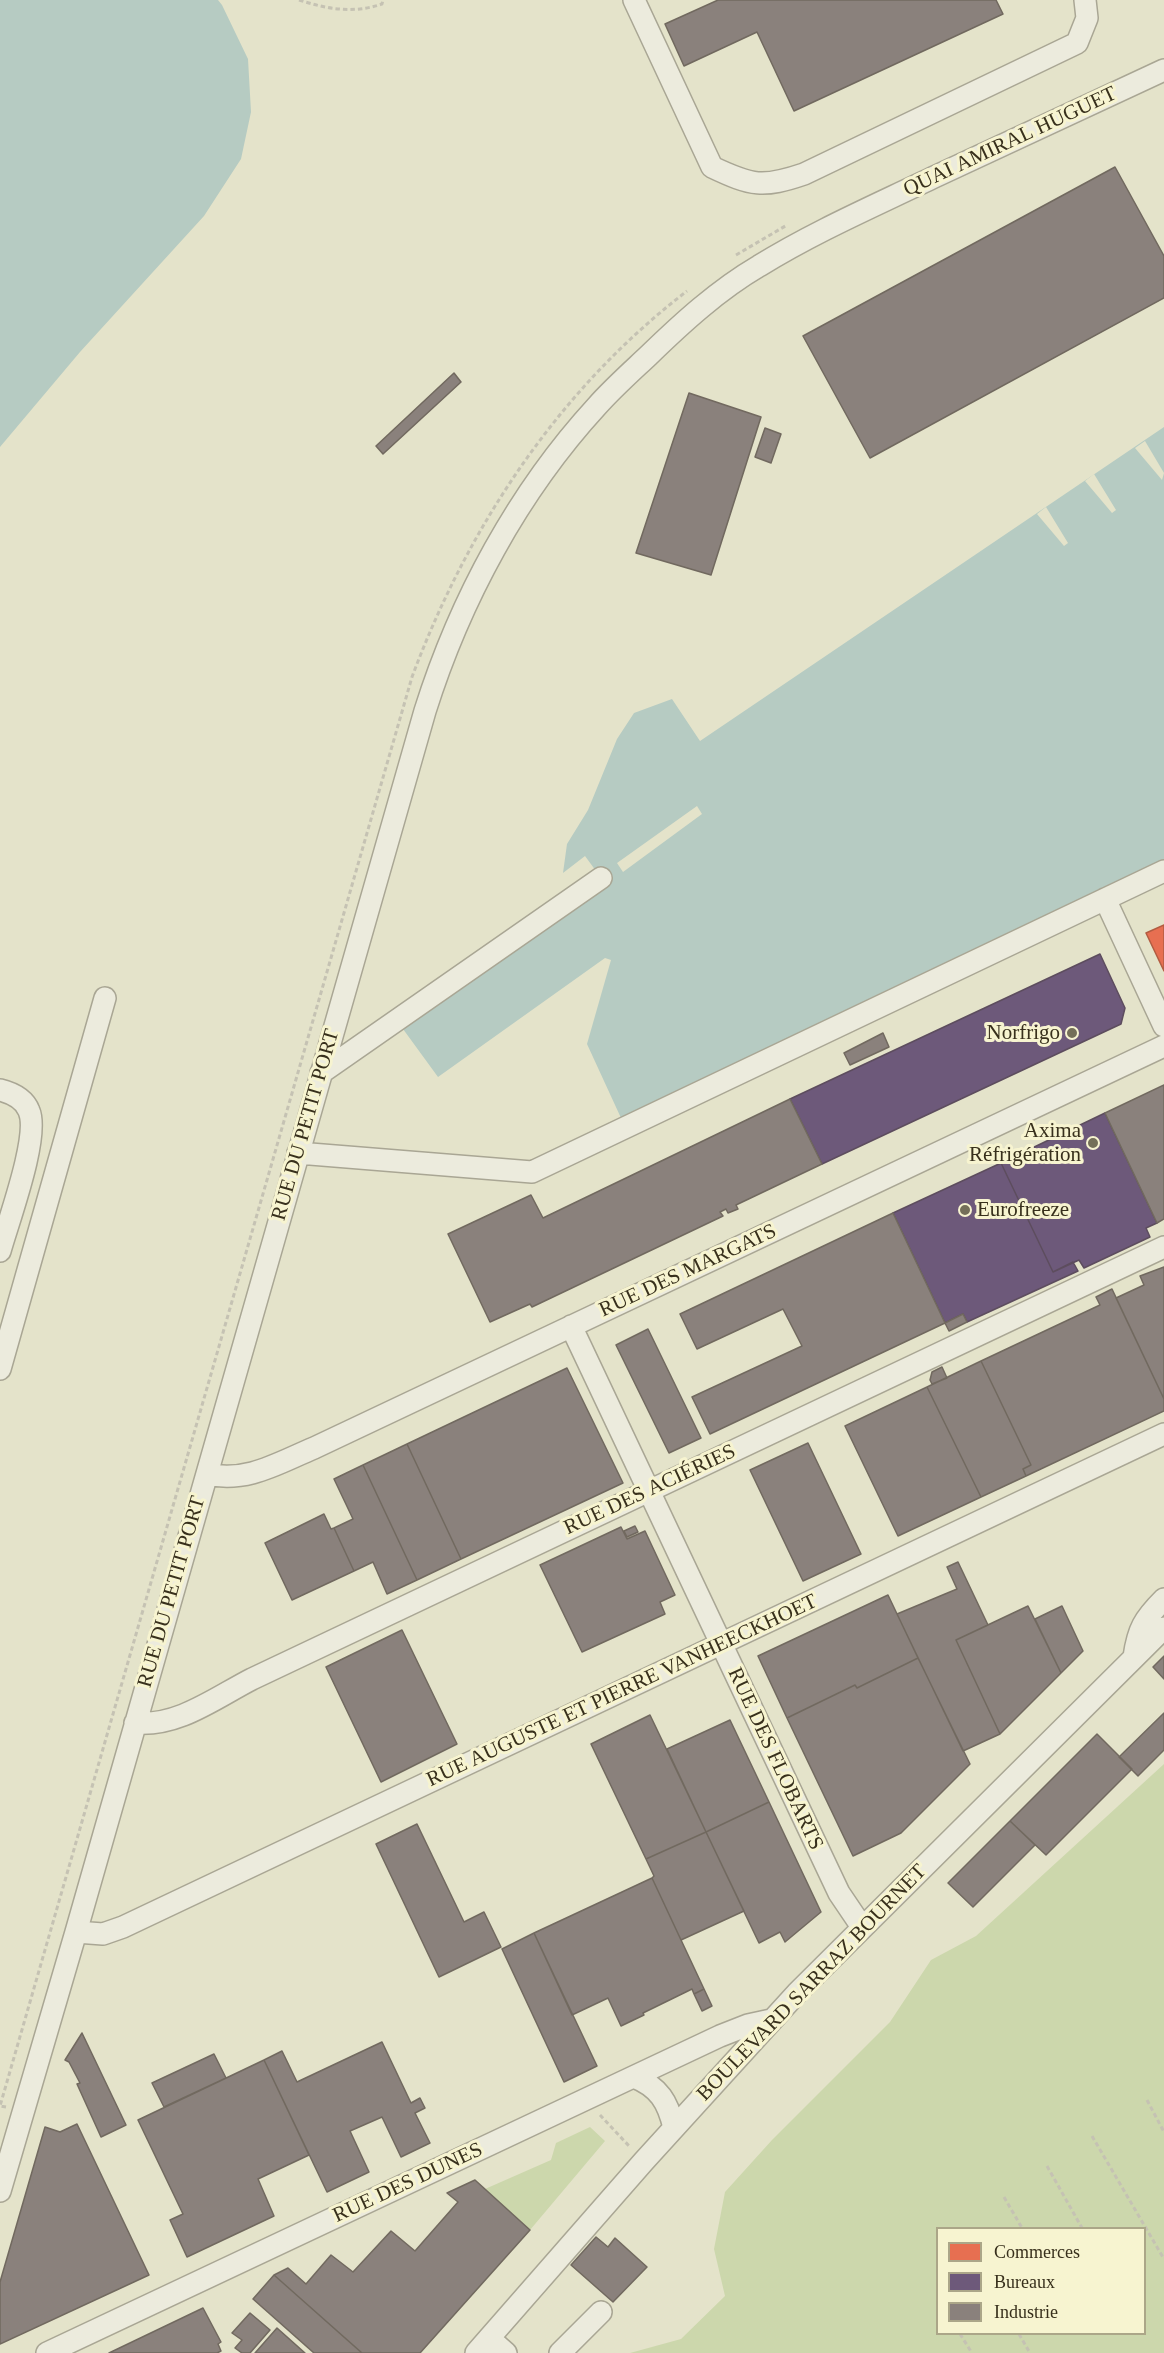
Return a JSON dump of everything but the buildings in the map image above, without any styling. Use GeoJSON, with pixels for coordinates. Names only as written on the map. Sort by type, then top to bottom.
{"type":"FeatureCollection","features":[{"type":"Feature","properties":{"kind":"street"},"geometry":{"type":"LineString","coordinates":[[634,0],[712,167],[746,183],[779,183],[804,174],[1077,43],[1087,18],[1085,0]]}},
{"type":"Feature","properties":{"kind":"street","name":"QUAI AMIRAL HUGUET"},"geometry":{"type":"LineString","coordinates":[[856,214],[1164,70]]}},
{"type":"Feature","properties":{"kind":"street","name":"RUE DU PETIT PORT"},"geometry":{"type":"LineString","coordinates":[[0,2191],[435,677],[470,594],[524,501],[597,406],[686,321],[758,266],[856,214]]}},
{"type":"Feature","properties":{"kind":"street"},"geometry":{"type":"LineString","coordinates":[[298,1153],[532,1172],[1164,872]]}},
{"type":"Feature","properties":{"kind":"street"},"geometry":{"type":"LineString","coordinates":[[321,1073],[601,878]]}},
{"type":"Feature","properties":{"kind":"street"},"geometry":{"type":"LineString","coordinates":[[1105,899],[1164,1026]]}},
{"type":"Feature","properties":{"kind":"street"},"geometry":{"type":"LineString","coordinates":[[0,1369],[105,998]]}},
{"type":"Feature","properties":{"kind":"street","name":"RUE DES MARGATS"},"geometry":{"type":"LineString","coordinates":[[207,1474],[234,1478],[266,1469],[1164,1046]]}},
{"type":"Feature","properties":{"kind":"street"},"geometry":{"type":"LineString","coordinates":[[0,1090],[14,1095],[26,1104],[33,1126],[30,1147],[0,1251]]}},
{"type":"Feature","properties":{"kind":"street","name":"RUE DES ACIÉRIES"},"geometry":{"type":"LineString","coordinates":[[135,1723],[157,1723],[175,1719],[252,1679],[1164,1247]]}},
{"type":"Feature","properties":{"kind":"street","name":"RUE DES FLOBARTS"},"geometry":{"type":"LineString","coordinates":[[571,1326],[839,1893],[862,1927]]}},
{"type":"Feature","properties":{"kind":"street","name":"RUE AUGUSTE ET PIERRE VANHEECKHOET"},"geometry":{"type":"LineString","coordinates":[[76,1932],[102,1934],[123,1927],[1164,1434]]}},
{"type":"Feature","properties":{"kind":"street"},"geometry":{"type":"LineString","coordinates":[[1134,1657],[1136,1641],[1142,1624],[1164,1599]]}},
{"type":"Feature","properties":{"kind":"street","name":"BOULEVARD SARRAZ BOURNET"},"geometry":{"type":"LineString","coordinates":[[482,2346],[771,2020],[1164,1628]]}},
{"type":"Feature","properties":{"kind":"street","name":"RUE DES DUNES"},"geometry":{"type":"LineString","coordinates":[[47,2353],[732,2031],[771,2020]]}},
{"type":"Feature","properties":{"kind":"street"},"geometry":{"type":"LineString","coordinates":[[634,2077],[650,2085],[662,2095],[674,2128]]}},
{"type":"Feature","properties":{"kind":"street"},"geometry":{"type":"LineString","coordinates":[[560,2353],[601,2312]]}},
{"type":"Feature","properties":{"kind":"street"},"geometry":{"type":"LineString","coordinates":[[482,2346],[506,2353]]}},
{"type":"Feature","properties":{"kind":"path"},"geometry":{"type":"LineString","coordinates":[[299,0],[335,10],[368,9],[382,4],[383,0]]}},
{"type":"Feature","properties":{"kind":"path"},"geometry":{"type":"LineString","coordinates":[[734,257],[789,224]]}},
{"type":"Feature","properties":{"kind":"path"},"geometry":{"type":"LineString","coordinates":[[23,2110],[0,2106],[397,725],[418,661],[440,607],[464,558],[519,469],[577,394],[622,349],[689,290]]}},
{"type":"Feature","properties":{"kind":"path"},"geometry":{"type":"LineString","coordinates":[[585,2100],[644,2161]]}},
{"type":"Feature","properties":{"kind":"path"},"geometry":{"type":"LineString","coordinates":[[1147,2100],[1164,2132]]}},
{"type":"Feature","properties":{"kind":"path"},"geometry":{"type":"LineString","coordinates":[[1092,2136],[1145,2227]]}},
{"type":"Feature","properties":{"kind":"path"},"geometry":{"type":"LineString","coordinates":[[1047,2166],[1081,2227]]}},
{"type":"Feature","properties":{"kind":"path"},"geometry":{"type":"LineString","coordinates":[[1004,2197],[1021,2227]]}},
{"type":"Feature","properties":{"kind":"path"},"geometry":{"type":"LineString","coordinates":[[1146,2228],[1164,2259]]}},
{"type":"Feature","properties":{"kind":"path"},"geometry":{"type":"LineString","coordinates":[[961,2335],[972,2353]]}},
{"type":"Feature","properties":{"kind":"path"},"geometry":{"type":"LineString","coordinates":[[1020,2335],[1030,2353]]}},
{"type":"Feature","properties":{"kind":"green space"},"geometry":{"type":"Polygon","coordinates":[[[1164,1764],[1164,2353],[630,2353],[681,2339],[725,2296],[714,2249],[725,2192],[772,2140],[890,2022],[931,1960],[976,1936],[1164,1764]]]}},
{"type":"Feature","properties":{"kind":"green space"},"geometry":{"type":"Polygon","coordinates":[[[590,2127],[605,2141],[530,2230],[485,2189],[551,2160],[556,2143],[590,2127]]]}},
{"type":"Feature","properties":{"kind":"shaded area"},"geometry":{"type":"Polygon","coordinates":[[[0,0],[218,0],[248,59],[251,112],[241,159],[204,216],[80,352],[0,447],[0,0]]]}},
{"type":"Feature","properties":{"kind":"shaded area"},"geometry":{"type":"Polygon","coordinates":[[[1164,427],[1164,861],[621,1118],[587,1044],[611,960],[605,958],[438,1077],[403,1029],[607,886],[585,856],[563,873],[567,844],[588,810],[617,739],[634,713],[672,699],[700,741],[1164,427]]]}},
{"type":"Feature","properties":{"kind":"pier"},"geometry":{"type":"Polygon","coordinates":[[[1145,441],[1164,473],[1162,480],[1135,448],[1145,441]]]}},
{"type":"Feature","properties":{"kind":"pier"},"geometry":{"type":"Polygon","coordinates":[[[1094,474],[1116,510],[1112,513],[1085,481],[1094,474]]]}},
{"type":"Feature","properties":{"kind":"pier"},"geometry":{"type":"Polygon","coordinates":[[[1046,507],[1068,543],[1064,546],[1037,514],[1046,507]]]}},
{"type":"Feature","properties":{"kind":"pier"},"geometry":{"type":"Polygon","coordinates":[[[697,806],[702,814],[623,872],[617,863],[697,806]]]}},
{"type":"Feature","properties":{"kind":"place","name":"Norfrigo"},"geometry":{"type":"Point","coordinates":[1072,1033]}},
{"type":"Feature","properties":{"kind":"place","name":"Axima Réfrigération"},"geometry":{"type":"Point","coordinates":[1093,1143]}},
{"type":"Feature","properties":{"kind":"place","name":"Eurofreeze"},"geometry":{"type":"Point","coordinates":[965,1210]}}]}
